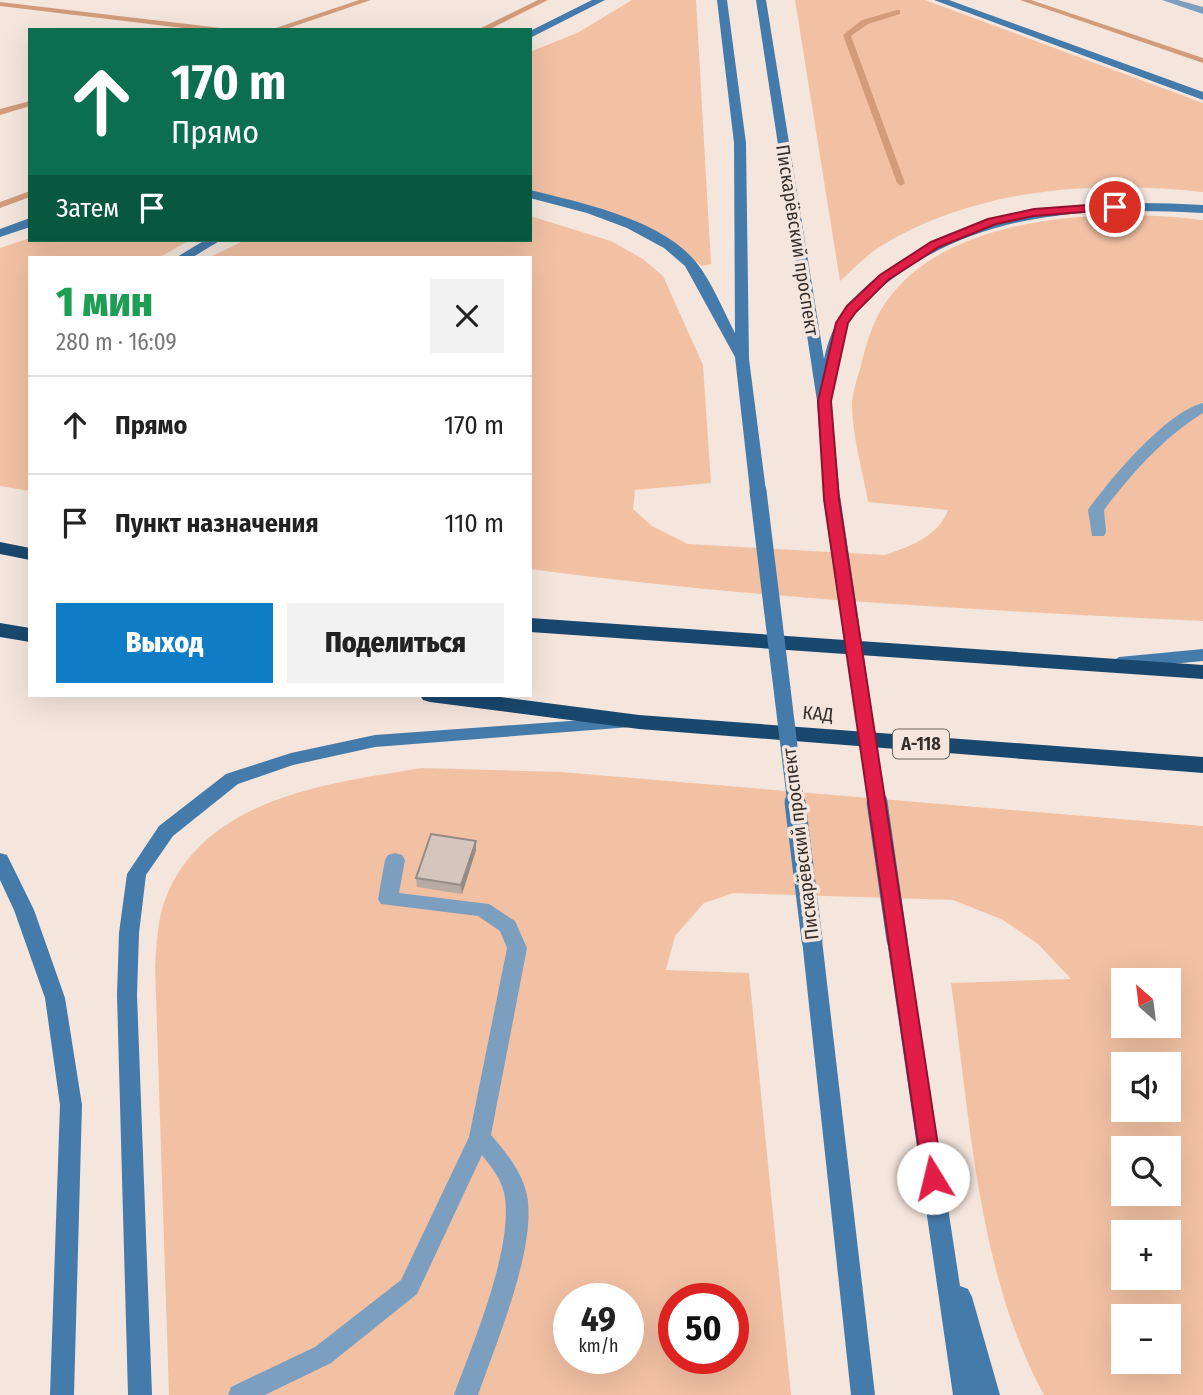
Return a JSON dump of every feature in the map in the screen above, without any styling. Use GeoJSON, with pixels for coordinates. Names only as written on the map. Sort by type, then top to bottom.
{"type":"FeatureCollection","features":[{"type":"Feature","properties":{"kind":"highway"},"geometry":{"type":"LineString","coordinates":[[0,548],[28,554]]}},
{"type":"Feature","properties":{"kind":"highway"},"geometry":{"type":"LineString","coordinates":[[532,625],[1203,671]]}},
{"type":"Feature","properties":{"kind":"highway"},"geometry":{"type":"LineString","coordinates":[[0,630],[28,635]]}},
{"type":"Feature","properties":{"kind":"highway","name":"КАД"},"geometry":{"type":"LineString","coordinates":[[445,697],[639,722],[1203,765]]}},
{"type":"Feature","properties":{"kind":"main road"},"geometry":{"type":"LineString","coordinates":[[532,34],[600,0]]}},
{"type":"Feature","properties":{"kind":"main road","name":"Пискарёвский проспект"},"geometry":{"type":"LineString","coordinates":[[722,0],[740,143],[741,359],[812,940],[863,1395]]}},
{"type":"Feature","properties":{"kind":"main road","name":"Пискарёвский проспект"},"geometry":{"type":"LineString","coordinates":[[761,0],[824,401],[832,499],[965,1395]]}},
{"type":"Feature","properties":{"kind":"main road"},"geometry":{"type":"LineString","coordinates":[[939,0],[1203,96]]}},
{"type":"Feature","properties":{"kind":"main road"},"geometry":{"type":"LineString","coordinates":[[532,195],[592,210],[632,225],[669,246],[691,264],[741,359]]}},
{"type":"Feature","properties":{"kind":"main road"},"geometry":{"type":"LineString","coordinates":[[824,401],[838,335],[852,309],[884,277],[935,244],[993,221],[1034,212],[1137,206],[1203,209]]}},
{"type":"Feature","properties":{"kind":"main road"},"geometry":{"type":"LineString","coordinates":[[0,233],[28,223]]}},
{"type":"Feature","properties":{"kind":"main road"},"geometry":{"type":"LineString","coordinates":[[186,256],[210,242]]}},
{"type":"Feature","properties":{"kind":"main road"},"geometry":{"type":"LineString","coordinates":[[1108,664],[1203,655]]}},
{"type":"Feature","properties":{"kind":"main road"},"geometry":{"type":"LineString","coordinates":[[140,1395],[127,995],[129,945],[137,874],[166,831],[232,779],[325,750],[418,736],[639,722]]}},
{"type":"Feature","properties":{"kind":"main road"},"geometry":{"type":"LineString","coordinates":[[0,860],[24,911],[55,998],[71,1105],[62,1395]]}},
{"type":"Feature","properties":{"kind":"main road"},"geometry":{"type":"LineString","coordinates":[[941,1231],[988,1395]]}},
{"type":"Feature","properties":{"kind":"lane"},"geometry":{"type":"LineString","coordinates":[[1167,0],[1203,12]]}},
{"type":"Feature","properties":{"kind":"lane"},"geometry":{"type":"LineString","coordinates":[[1098,532],[1096,510],[1122,476],[1177,422],[1203,407]]}},
{"type":"Feature","properties":{"kind":"lane"},"geometry":{"type":"LineString","coordinates":[[240,1395],[323,1354],[409,1287],[480,1137],[517,948],[508,926],[482,909],[388,899],[395,860]]}},
{"type":"Feature","properties":{"kind":"lane"},"geometry":{"type":"LineString","coordinates":[[466,1395],[514,1245],[516,1197],[501,1161],[480,1137]]}},
{"type":"Feature","properties":{"kind":"shaded area"},"geometry":{"type":"Polygon","coordinates":[[[632,0],[696,0],[711,264],[702,266],[663,240],[620,219],[532,191],[532,51],[579,32],[632,0]]]}},
{"type":"Feature","properties":{"kind":"shaded area"},"geometry":{"type":"Polygon","coordinates":[[[795,0],[925,0],[1203,103],[1203,192],[1120,187],[1037,193],[996,200],[956,211],[881,246],[840,281],[795,0]]]}},
{"type":"Feature","properties":{"kind":"shaded area"},"geometry":{"type":"Polygon","coordinates":[[[1121,215],[1203,220],[1203,621],[782,596],[532,569],[532,256],[212,256],[241,242],[532,242],[532,217],[611,241],[643,259],[663,276],[703,365],[711,483],[635,490],[633,509],[652,526],[688,544],[885,555],[930,534],[944,519],[948,510],[868,502],[854,432],[853,396],[871,330],[886,302],[913,272],[948,250],[988,234],[1031,223],[1121,215]]]}},
{"type":"Feature","properties":{"kind":"shaded area"},"geometry":{"type":"Polygon","coordinates":[[[28,239],[28,242],[186,242],[162,256],[28,256],[28,491],[0,486],[0,248],[28,239]]]}},
{"type":"Feature","properties":{"kind":"shaded area"},"geometry":{"type":"Polygon","coordinates":[[[422,768],[561,772],[1203,826],[1203,1395],[1044,1395],[1022,1348],[1004,1299],[980,1195],[951,983],[1071,979],[1038,944],[1003,920],[953,900],[734,893],[704,903],[675,936],[666,970],[749,973],[791,1395],[169,1395],[155,966],[163,905],[185,863],[210,837],[240,816],[274,801],[349,780],[422,768]]]}},
{"type":"Feature","properties":{"kind":"building"},"geometry":{"type":"Polygon","coordinates":[[[431,834],[476,841],[461,885],[416,878],[431,834]]]}},
{"type":"Feature","properties":{"kind":"waterway"},"geometry":{"type":"LineString","coordinates":[[280,28],[367,0]]}},
{"type":"Feature","properties":{"kind":"waterway"},"geometry":{"type":"LineString","coordinates":[[485,28],[544,0]]}},
{"type":"Feature","properties":{"kind":"waterway"},"geometry":{"type":"LineString","coordinates":[[1024,0],[1203,61]]}},
{"type":"Feature","properties":{"kind":"waterway"},"geometry":{"type":"LineString","coordinates":[[0,4],[204,28]]}},
{"type":"Feature","properties":{"kind":"waterway"},"geometry":{"type":"LineString","coordinates":[[897,12],[865,22],[847,35],[901,183]]}},
{"type":"Feature","properties":{"kind":"waterway"},"geometry":{"type":"LineString","coordinates":[[0,112],[28,104]]}},
{"type":"Feature","properties":{"kind":"waterway"},"geometry":{"type":"LineString","coordinates":[[0,205],[28,195]]}},
{"type":"Feature","properties":{"kind":"route"},"geometry":{"type":"LineString","coordinates":[[933,1178],[832,499],[824,401],[842,323],[884,277],[935,244],[993,221],[1034,212],[1115,207]]}}]}
